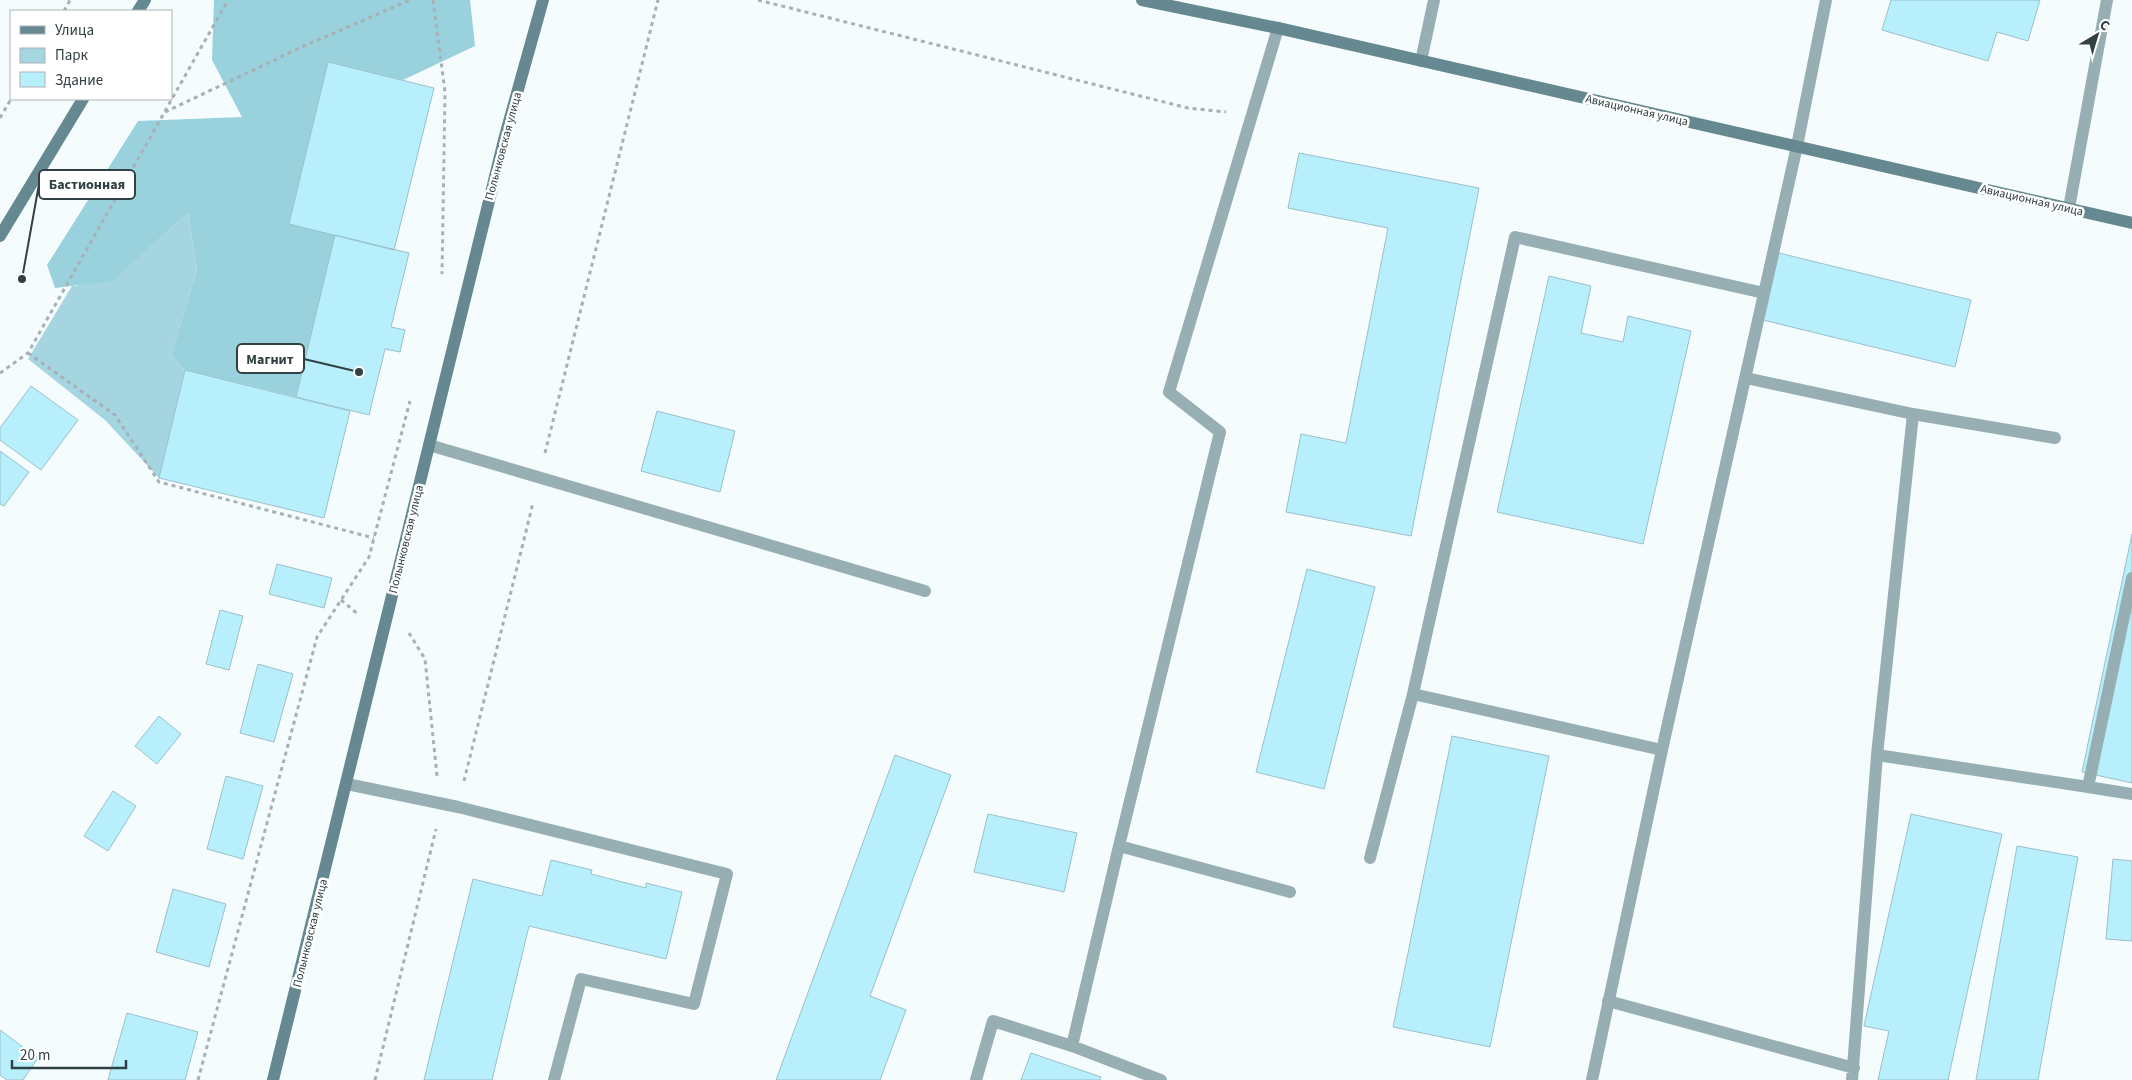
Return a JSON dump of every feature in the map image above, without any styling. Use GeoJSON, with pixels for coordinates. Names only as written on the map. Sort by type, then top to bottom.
{"type":"FeatureCollection","features":[{"type":"Feature","properties":{"kind":"main road","name":"Полынковская улица"},"geometry":{"type":"LineString","coordinates":[[273,1080],[505,136],[543,0]]}},
{"type":"Feature","properties":{"kind":"main road","name":"Авиационная улица"},"geometry":{"type":"LineString","coordinates":[[1142,0],[1421,60],[2132,222]]}},
{"type":"Feature","properties":{"kind":"main road"},"geometry":{"type":"LineString","coordinates":[[0,236],[82,100]]}},
{"type":"Feature","properties":{"kind":"lane"},"geometry":{"type":"LineString","coordinates":[[1421,60],[1434,0]]}},
{"type":"Feature","properties":{"kind":"lane"},"geometry":{"type":"LineString","coordinates":[[1592,1080],[1662,750],[1797,146],[1826,0]]}},
{"type":"Feature","properties":{"kind":"lane"},"geometry":{"type":"LineString","coordinates":[[2070,208],[2107,0]]}},
{"type":"Feature","properties":{"kind":"lane"},"geometry":{"type":"LineString","coordinates":[[1072,1046],[1220,432],[1169,392],[1278,28]]}},
{"type":"Feature","properties":{"kind":"lane"},"geometry":{"type":"LineString","coordinates":[[1370,858],[1412,694],[1515,236],[1764,292]]}},
{"type":"Feature","properties":{"kind":"lane"},"geometry":{"type":"LineString","coordinates":[[1746,378],[1913,414],[2055,438]]}},
{"type":"Feature","properties":{"kind":"lane"},"geometry":{"type":"LineString","coordinates":[[1608,1001],[1853,1074],[1877,754],[1913,414]]}},
{"type":"Feature","properties":{"kind":"lane"},"geometry":{"type":"LineString","coordinates":[[429,445],[926,591]]}},
{"type":"Feature","properties":{"kind":"lane"},"geometry":{"type":"LineString","coordinates":[[2088,787],[2132,578]]}},
{"type":"Feature","properties":{"kind":"lane"},"geometry":{"type":"LineString","coordinates":[[1412,694],[1662,750]]}},
{"type":"Feature","properties":{"kind":"lane"},"geometry":{"type":"LineString","coordinates":[[1877,754],[2132,794]]}},
{"type":"Feature","properties":{"kind":"lane"},"geometry":{"type":"LineString","coordinates":[[347,784],[458,808],[727,874],[694,1004],[581,979],[554,1080]]}},
{"type":"Feature","properties":{"kind":"lane"},"geometry":{"type":"LineString","coordinates":[[1119,846],[1290,892]]}},
{"type":"Feature","properties":{"kind":"lane"},"geometry":{"type":"LineString","coordinates":[[976,1080],[993,1021],[1072,1046],[1160,1080]]}},
{"type":"Feature","properties":{"kind":"path"},"geometry":{"type":"LineString","coordinates":[[172,98],[228,0]]}},
{"type":"Feature","properties":{"kind":"path"},"geometry":{"type":"LineString","coordinates":[[164,112],[304,46],[410,0]]}},
{"type":"Feature","properties":{"kind":"path"},"geometry":{"type":"LineString","coordinates":[[433,0],[445,92],[442,280]]}},
{"type":"Feature","properties":{"kind":"path"},"geometry":{"type":"LineString","coordinates":[[375,1080],[436,827],[458,808],[658,0]]}},
{"type":"Feature","properties":{"kind":"path"},"geometry":{"type":"LineString","coordinates":[[758,0],[1188,108],[1252,115]]}},
{"type":"Feature","properties":{"kind":"path"},"geometry":{"type":"LineString","coordinates":[[0,118],[10,100]]}},
{"type":"Feature","properties":{"kind":"path"},"geometry":{"type":"LineString","coordinates":[[0,373],[28,353],[171,100]]}},
{"type":"Feature","properties":{"kind":"path"},"geometry":{"type":"LineString","coordinates":[[28,353],[116,415],[159,482],[374,538]]}},
{"type":"Feature","properties":{"kind":"path"},"geometry":{"type":"LineString","coordinates":[[198,1080],[317,636],[369,557],[412,394]]}},
{"type":"Feature","properties":{"kind":"path"},"geometry":{"type":"LineString","coordinates":[[341,599],[365,620],[410,633],[425,659],[437,780],[458,808]]}},
{"type":"Feature","properties":{"kind":"green space"},"geometry":{"type":"Polygon","coordinates":[[[188,213],[197,270],[171,355],[185,370],[159,478],[105,420],[28,359],[72,286],[77,286],[143,253],[188,213]]]}},
{"type":"Feature","properties":{"kind":"shaded area"},"geometry":{"type":"Polygon","coordinates":[[[214,0],[470,0],[475,46],[403,80],[328,62],[289,223],[335,235],[296,397],[185,370],[171,355],[197,270],[188,213],[112,281],[55,288],[47,265],[138,121],[242,117],[212,60],[214,0]]]}},
{"type":"Feature","properties":{"kind":"building"},"geometry":{"type":"Polygon","coordinates":[[[1891,0],[2040,0],[2028,41],[1997,32],[1988,61],[1882,30],[1891,0]]]}},
{"type":"Feature","properties":{"kind":"building"},"geometry":{"type":"Polygon","coordinates":[[[328,62],[434,88],[394,250],[289,224],[328,62]]]}},
{"type":"Feature","properties":{"kind":"building"},"geometry":{"type":"Polygon","coordinates":[[[1299,153],[1479,188],[1411,536],[1286,512],[1301,434],[1346,443],[1388,228],[1288,208],[1299,153]]]}},
{"type":"Feature","properties":{"kind":"building"},"geometry":{"type":"Polygon","coordinates":[[[335,235],[409,253],[391,327],[405,330],[400,352],[385,349],[369,415],[296,397],[335,235]]]}},
{"type":"Feature","properties":{"kind":"building"},"geometry":{"type":"Polygon","coordinates":[[[1779,253],[1971,300],[1955,367],[1763,320],[1779,253]]]}},
{"type":"Feature","properties":{"kind":"building"},"geometry":{"type":"Polygon","coordinates":[[[1549,276],[1591,286],[1581,333],[1623,342],[1628,316],[1691,331],[1643,544],[1497,512],[1549,276]]]}},
{"type":"Feature","properties":{"kind":"building"},"geometry":{"type":"Polygon","coordinates":[[[185,370],[350,411],[324,518],[159,478],[185,370]]]}},
{"type":"Feature","properties":{"kind":"building"},"geometry":{"type":"Polygon","coordinates":[[[31,386],[78,420],[41,470],[0,440],[0,428],[31,386]]]}},
{"type":"Feature","properties":{"kind":"building"},"geometry":{"type":"Polygon","coordinates":[[[657,411],[735,431],[720,492],[641,471],[657,411]]]}},
{"type":"Feature","properties":{"kind":"building"},"geometry":{"type":"Polygon","coordinates":[[[0,451],[29,472],[4,506],[0,504],[0,451]]]}},
{"type":"Feature","properties":{"kind":"building"},"geometry":{"type":"Polygon","coordinates":[[[2132,534],[2132,783],[2082,772],[2132,534]]]}},
{"type":"Feature","properties":{"kind":"building"},"geometry":{"type":"Polygon","coordinates":[[[277,564],[332,578],[324,608],[269,594],[277,564]]]}},
{"type":"Feature","properties":{"kind":"building"},"geometry":{"type":"Polygon","coordinates":[[[1307,569],[1375,587],[1324,789],[1256,772],[1307,569]]]}},
{"type":"Feature","properties":{"kind":"building"},"geometry":{"type":"Polygon","coordinates":[[[220,610],[243,616],[229,670],[206,664],[220,610]]]}},
{"type":"Feature","properties":{"kind":"building"},"geometry":{"type":"Polygon","coordinates":[[[258,664],[293,674],[274,742],[240,733],[258,664]]]}},
{"type":"Feature","properties":{"kind":"building"},"geometry":{"type":"Polygon","coordinates":[[[159,716],[181,734],[157,764],[135,746],[159,716]]]}},
{"type":"Feature","properties":{"kind":"building"},"geometry":{"type":"Polygon","coordinates":[[[1452,736],[1549,756],[1490,1047],[1393,1027],[1452,736]]]}},
{"type":"Feature","properties":{"kind":"building"},"geometry":{"type":"Polygon","coordinates":[[[895,755],[951,775],[870,996],[906,1010],[880,1080],[776,1080],[895,755]]]}},
{"type":"Feature","properties":{"kind":"building"},"geometry":{"type":"Polygon","coordinates":[[[226,776],[263,786],[243,859],[207,849],[226,776]]]}},
{"type":"Feature","properties":{"kind":"building"},"geometry":{"type":"Polygon","coordinates":[[[113,791],[136,806],[108,851],[84,836],[113,791]]]}},
{"type":"Feature","properties":{"kind":"building"},"geometry":{"type":"Polygon","coordinates":[[[988,814],[1077,833],[1064,892],[974,872],[988,814]]]}},
{"type":"Feature","properties":{"kind":"building"},"geometry":{"type":"Polygon","coordinates":[[[1911,814],[2002,834],[1948,1080],[1878,1080],[1889,1031],[1864,1026],[1911,814]]]}},
{"type":"Feature","properties":{"kind":"building"},"geometry":{"type":"Polygon","coordinates":[[[2017,846],[2078,857],[2038,1080],[1976,1080],[2017,846]]]}},
{"type":"Feature","properties":{"kind":"building"},"geometry":{"type":"Polygon","coordinates":[[[2113,859],[2132,861],[2132,941],[2106,939],[2113,859]]]}},
{"type":"Feature","properties":{"kind":"building"},"geometry":{"type":"Polygon","coordinates":[[[551,860],[592,870],[591,874],[646,888],[646,883],[682,892],[666,959],[529,926],[492,1080],[424,1080],[473,879],[542,896],[551,860]]]}},
{"type":"Feature","properties":{"kind":"building"},"geometry":{"type":"Polygon","coordinates":[[[173,889],[226,904],[209,967],[156,952],[173,889]]]}},
{"type":"Feature","properties":{"kind":"building"},"geometry":{"type":"Polygon","coordinates":[[[127,1013],[198,1032],[185,1080],[108,1080],[127,1013]]]}},
{"type":"Feature","properties":{"kind":"building"},"geometry":{"type":"Polygon","coordinates":[[[0,1030],[38,1058],[23,1080],[7,1080],[0,1075],[0,1030]]]}},
{"type":"Feature","properties":{"kind":"building"},"geometry":{"type":"Polygon","coordinates":[[[1031,1053],[1101,1077],[1100,1080],[1021,1080],[1031,1053]]]}},
{"type":"Feature","properties":{"kind":"place","name":"Бастионная"},"geometry":{"type":"Point","coordinates":[22,279]}},
{"type":"Feature","properties":{"kind":"place","name":"Магнит"},"geometry":{"type":"Point","coordinates":[359,372]}}]}
